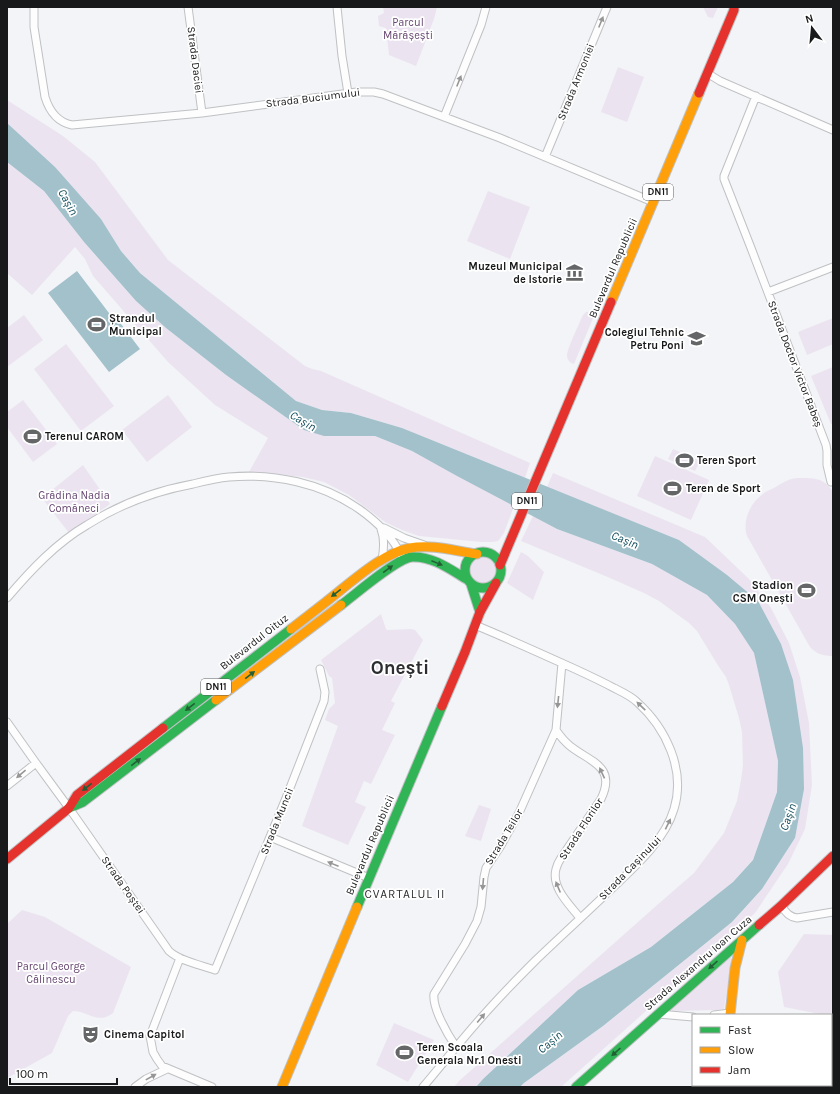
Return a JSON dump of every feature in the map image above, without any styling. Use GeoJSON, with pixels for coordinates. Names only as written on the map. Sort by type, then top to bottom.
{"type":"FeatureCollection","features":[{"type":"Feature","properties":{"kind":"main road","name":"Bulevardul Republicii"},"geometry":{"type":"LineString","coordinates":[[500,565],[735,8]]}},
{"type":"Feature","properties":{"kind":"main road","name":"Bulevardul Republicii"},"geometry":{"type":"LineString","coordinates":[[481,553],[498,547],[513,535]]}},
{"type":"Feature","properties":{"kind":"main road","name":"Bulevardul Oituz"},"geometry":{"type":"LineString","coordinates":[[7,859],[69,808],[83,802],[262,666],[388,568],[401,556],[415,547],[431,547],[481,553]]}},
{"type":"Feature","properties":{"kind":"main road"},"geometry":{"type":"LineString","coordinates":[[481,553],[489,553],[496,558],[500,565]]}},
{"type":"Feature","properties":{"kind":"main road","name":"DN11"},"geometry":{"type":"LineString","coordinates":[[481,553],[473,556],[467,563],[466,572],[470,582],[479,588],[492,586],[496,583],[501,574],[500,565]]}},
{"type":"Feature","properties":{"kind":"main road","name":"Bulevardul Oituz"},"geometry":{"type":"LineString","coordinates":[[69,808],[77,795],[367,570],[382,560],[401,556],[430,560],[449,568],[470,582]]}},
{"type":"Feature","properties":{"kind":"main road"},"geometry":{"type":"LineString","coordinates":[[367,570],[374,574],[374,579]]}},
{"type":"Feature","properties":{"kind":"main road"},"geometry":{"type":"LineString","coordinates":[[470,582],[480,612]]}},
{"type":"Feature","properties":{"kind":"main road","name":"Bulevardul Republicii"},"geometry":{"type":"LineString","coordinates":[[282,1087],[476,625],[480,612],[496,583]]}},
{"type":"Feature","properties":{"kind":"main road","name":"Strada Alexandru Ioan Cuza"},"geometry":{"type":"LineString","coordinates":[[576,1087],[781,906],[833,856]]}},
{"type":"Feature","properties":{"kind":"main road"},"geometry":{"type":"LineString","coordinates":[[730,1014],[732,986],[742,939]]}},
{"type":"Feature","properties":{"kind":"street","name":"Strada Buciumului"},"geometry":{"type":"LineString","coordinates":[[34,7],[34,27],[45,97],[49,108],[64,123],[72,125],[202,113],[348,93],[365,91],[378,92],[545,157],[653,202]]}},
{"type":"Feature","properties":{"kind":"street","name":"Strada Daciei"},"geometry":{"type":"LineString","coordinates":[[188,7],[202,113]]}},
{"type":"Feature","properties":{"kind":"street"},"geometry":{"type":"LineString","coordinates":[[338,7],[342,56],[348,93]]}},
{"type":"Feature","properties":{"kind":"street"},"geometry":{"type":"LineString","coordinates":[[444,117],[481,25],[486,7]]}},
{"type":"Feature","properties":{"kind":"street","name":"Strada Armoniei"},"geometry":{"type":"LineString","coordinates":[[545,157],[607,7]]}},
{"type":"Feature","properties":{"kind":"street"},"geometry":{"type":"LineString","coordinates":[[707,73],[720,81],[833,130]]}},
{"type":"Feature","properties":{"kind":"street","name":"Strada Doctor Victor Babeș"},"geometry":{"type":"LineString","coordinates":[[756,96],[724,178],[826,445],[827,465],[831,482]]}},
{"type":"Feature","properties":{"kind":"street","name":"Strada Doctor Victor Babeș"},"geometry":{"type":"LineString","coordinates":[[768,292],[833,267]]}},
{"type":"Feature","properties":{"kind":"street"},"geometry":{"type":"LineString","coordinates":[[7,598],[31,571],[67,538],[87,524],[122,506],[147,496],[176,487],[239,476],[291,480],[327,491],[350,503],[367,515],[391,538],[401,556]]}},
{"type":"Feature","properties":{"kind":"street"},"geometry":{"type":"LineString","coordinates":[[380,527],[417,543],[431,547]]}},
{"type":"Feature","properties":{"kind":"street"},"geometry":{"type":"LineString","coordinates":[[380,527],[384,540],[382,560]]}},
{"type":"Feature","properties":{"kind":"street","name":"Strada Cașinului"},"geometry":{"type":"LineString","coordinates":[[423,1087],[494,1003],[536,960],[629,872],[663,834],[674,808],[677,793],[677,779],[674,759],[667,740],[659,727],[637,702],[628,695],[591,676],[476,625]]}},
{"type":"Feature","properties":{"kind":"street","name":"Bulevardul Oituz"},"geometry":{"type":"LineString","coordinates":[[255,657],[262,666]]}},
{"type":"Feature","properties":{"kind":"street","name":"Strada Teilor"},"geometry":{"type":"LineString","coordinates":[[456,1048],[441,1020],[434,1002],[434,994],[465,944],[477,921],[481,906],[486,868],[500,847],[519,813],[556,730],[562,663]]}},
{"type":"Feature","properties":{"kind":"street","name":"Strada Muncii"},"geometry":{"type":"LineString","coordinates":[[216,970],[324,701],[325,692],[320,669]]}},
{"type":"Feature","properties":{"kind":"street","name":"Strada Poștei"},"geometry":{"type":"LineString","coordinates":[[7,722],[168,949],[180,958],[216,970]]}},
{"type":"Feature","properties":{"kind":"street","name":"Strada Florilor"},"geometry":{"type":"LineString","coordinates":[[556,730],[570,746],[598,764],[605,779],[605,789],[601,799],[561,858],[555,873],[555,880],[559,891],[580,918]]}},
{"type":"Feature","properties":{"kind":"street"},"geometry":{"type":"LineString","coordinates":[[7,786],[36,763]]}},
{"type":"Feature","properties":{"kind":"street"},"geometry":{"type":"LineString","coordinates":[[270,837],[369,878]]}},
{"type":"Feature","properties":{"kind":"street"},"geometry":{"type":"LineString","coordinates":[[781,906],[792,917],[797,918],[833,912]]}},
{"type":"Feature","properties":{"kind":"street"},"geometry":{"type":"LineString","coordinates":[[180,958],[150,1036],[151,1044],[154,1055],[162,1066],[212,1087]]}},
{"type":"Feature","properties":{"kind":"street"},"geometry":{"type":"LineString","coordinates":[[658,1014],[692,1017]]}},
{"type":"Feature","properties":{"kind":"street"},"geometry":{"type":"LineString","coordinates":[[134,1087],[146,1079],[168,1069]]}},
{"type":"Feature","properties":{"kind":"green space","name":"Parcul Mărășești"},"geometry":{"type":"Polygon","coordinates":[[[383,7],[437,7],[416,66],[389,55],[386,28],[379,26],[378,16],[384,13],[383,7]]]}},
{"type":"Feature","properties":{"kind":"green space"},"geometry":{"type":"Polygon","coordinates":[[[703,7],[718,7],[713,18],[708,17],[703,7]]]}},
{"type":"Feature","properties":{"kind":"green space"},"geometry":{"type":"Polygon","coordinates":[[[618,67],[644,77],[627,122],[601,112],[618,67]]]}},
{"type":"Feature","properties":{"kind":"green space"},"geometry":{"type":"Polygon","coordinates":[[[7,100],[63,136],[95,162],[168,260],[305,366],[321,371],[530,463],[525,478],[402,428],[351,413],[322,410],[296,401],[140,273],[121,251],[101,219],[7,123],[7,100]]]}},
{"type":"Feature","properties":{"kind":"green space"},"geometry":{"type":"Polygon","coordinates":[[[7,162],[44,191],[84,242],[136,301],[166,328],[226,375],[304,430],[375,436],[412,451],[514,506],[504,533],[498,541],[481,542],[419,536],[385,522],[349,495],[324,482],[303,477],[249,472],[268,438],[215,405],[168,362],[93,276],[85,259],[75,247],[32,295],[7,273],[7,162]]]}},
{"type":"Feature","properties":{"kind":"green space"},"geometry":{"type":"Polygon","coordinates":[[[488,191],[530,207],[510,259],[467,241],[488,191]]]}},
{"type":"Feature","properties":{"kind":"green space"},"geometry":{"type":"Polygon","coordinates":[[[596,311],[573,364],[568,360],[567,355],[576,330],[586,312],[596,311]]]}},
{"type":"Feature","properties":{"kind":"green space"},"geometry":{"type":"Polygon","coordinates":[[[24,315],[43,340],[7,367],[7,328],[24,315]]]}},
{"type":"Feature","properties":{"kind":"green space"},"geometry":{"type":"Polygon","coordinates":[[[833,318],[833,344],[807,355],[798,332],[833,318]]]}},
{"type":"Feature","properties":{"kind":"green space"},"geometry":{"type":"Polygon","coordinates":[[[66,344],[114,406],[81,431],[34,369],[66,344]]]}},
{"type":"Feature","properties":{"kind":"green space"},"geometry":{"type":"Polygon","coordinates":[[[833,367],[833,424],[831,424],[811,376],[833,367]]]}},
{"type":"Feature","properties":{"kind":"green space"},"geometry":{"type":"Polygon","coordinates":[[[168,395],[192,427],[147,462],[122,430],[168,395]]]}},
{"type":"Feature","properties":{"kind":"green space","name":"Terenul CAROM"},"geometry":{"type":"Polygon","coordinates":[[[23,400],[57,444],[33,462],[7,427],[7,412],[23,400]]]}},
{"type":"Feature","properties":{"kind":"green space","name":"Teren Sport"},"geometry":{"type":"Polygon","coordinates":[[[673,449],[700,461],[695,471],[668,459],[673,449]]]}},
{"type":"Feature","properties":{"kind":"green space","name":"Teren de Sport"},"geometry":{"type":"Polygon","coordinates":[[[655,456],[709,480],[691,520],[637,496],[655,456]]]}},
{"type":"Feature","properties":{"kind":"green space","name":"Grădina Nadia Comăneci"},"geometry":{"type":"Polygon","coordinates":[[[83,465],[110,504],[69,533],[42,498],[83,465]]]}},
{"type":"Feature","properties":{"kind":"green space"},"geometry":{"type":"Polygon","coordinates":[[[553,473],[705,537],[749,579],[771,608],[789,643],[800,677],[809,723],[812,785],[805,829],[788,864],[755,913],[561,1087],[521,1087],[524,1083],[603,1026],[732,922],[762,889],[795,838],[793,680],[679,540],[547,487],[553,473]]]}},
{"type":"Feature","properties":{"kind":"green space","name":"Stadion CSM Onești"},"geometry":{"type":"Polygon","coordinates":[[[791,479],[818,479],[826,483],[833,492],[833,656],[820,654],[810,647],[747,536],[746,518],[754,502],[765,492],[791,479]]]}},
{"type":"Feature","properties":{"kind":"green space"},"geometry":{"type":"Polygon","coordinates":[[[533,516],[557,529],[652,564],[707,595],[735,624],[754,653],[778,761],[777,792],[753,860],[733,882],[651,947],[578,990],[476,1087],[454,1087],[694,873],[724,833],[737,801],[741,780],[743,765],[742,732],[739,718],[726,677],[697,631],[689,623],[659,601],[644,593],[521,541],[533,516]]]}},
{"type":"Feature","properties":{"kind":"green space"},"geometry":{"type":"Polygon","coordinates":[[[483,552],[493,555],[498,560],[501,570],[498,580],[493,585],[483,588],[473,585],[468,580],[465,570],[468,560],[473,555],[483,552]]]}},
{"type":"Feature","properties":{"kind":"green space"},"geometry":{"type":"Polygon","coordinates":[[[521,552],[528,556],[544,572],[533,600],[507,583],[521,552]]]}},
{"type":"Feature","properties":{"kind":"green space"},"geometry":{"type":"Polygon","coordinates":[[[381,614],[387,630],[415,630],[423,640],[391,701],[395,703],[382,730],[395,735],[371,784],[364,781],[355,802],[366,807],[348,845],[302,826],[338,726],[325,720],[329,709],[335,703],[332,678],[329,676],[321,660],[381,614]]]}},
{"type":"Feature","properties":{"kind":"green space"},"geometry":{"type":"Polygon","coordinates":[[[479,805],[491,809],[481,841],[465,836],[479,805]]]}},
{"type":"Feature","properties":{"kind":"green space","name":"Parcul George Călinescu"},"geometry":{"type":"Polygon","coordinates":[[[22,910],[45,917],[131,967],[113,1013],[103,1018],[98,1018],[73,1011],[68,1016],[52,1053],[7,1078],[7,924],[22,910]]]}},
{"type":"Feature","properties":{"kind":"green space"},"geometry":{"type":"Polygon","coordinates":[[[804,934],[833,935],[833,1017],[832,1014],[820,1014],[784,1007],[778,972],[804,934]]]}},
{"type":"Feature","properties":{"kind":"green space"},"geometry":{"type":"Polygon","coordinates":[[[730,957],[732,959],[724,1009],[672,1011],[676,1005],[730,957]]]}},
{"type":"Feature","properties":{"kind":"green space","name":"Teren Scoala Generala Nr.1 Onesti"},"geometry":{"type":"Polygon","coordinates":[[[394,1023],[434,1040],[408,1082],[376,1065],[394,1023]]]}},
{"type":"Feature","properties":{"kind":"water","name":"Cașin"},"geometry":{"type":"Polygon","coordinates":[[[7,123],[55,167],[101,219],[121,251],[140,273],[296,401],[322,410],[351,413],[402,428],[679,540],[727,575],[758,601],[781,644],[793,680],[803,748],[804,789],[795,838],[762,889],[732,922],[603,1026],[520,1087],[476,1087],[578,990],[651,947],[733,882],[753,860],[777,792],[778,761],[754,653],[735,624],[707,595],[652,564],[557,529],[412,451],[375,436],[324,436],[304,430],[226,375],[166,328],[136,301],[84,242],[44,191],[7,162],[7,123]]]}},
{"type":"Feature","properties":{"kind":"water","name":"Ștrandul Municipal"},"geometry":{"type":"Polygon","coordinates":[[[77,271],[112,317],[115,316],[140,349],[109,372],[48,293],[77,271]]]}},
{"type":"Feature","properties":{"kind":"traffic: fast"},"geometry":{"type":"LineString","coordinates":[[483,552],[496,557],[501,570],[496,583],[483,588],[470,583],[465,570],[470,557],[483,552]]}},
{"type":"Feature","properties":{"kind":"traffic: fast"},"geometry":{"type":"LineString","coordinates":[[341,605],[376,577],[397,563],[412,557],[420,557],[434,561],[468,580]]}},
{"type":"Feature","properties":{"kind":"traffic: fast"},"geometry":{"type":"LineString","coordinates":[[471,584],[480,612]]}},
{"type":"Feature","properties":{"kind":"traffic: fast"},"geometry":{"type":"LineString","coordinates":[[163,728],[291,629]]}},
{"type":"Feature","properties":{"kind":"traffic: fast"},"geometry":{"type":"LineString","coordinates":[[69,808],[83,802],[216,700]]}},
{"type":"Feature","properties":{"kind":"traffic: fast"},"geometry":{"type":"LineString","coordinates":[[357,907],[442,706]]}},
{"type":"Feature","properties":{"kind":"traffic: fast"},"geometry":{"type":"LineString","coordinates":[[576,1087],[759,925]]}},
{"type":"Feature","properties":{"kind":"traffic: slow"},"geometry":{"type":"LineString","coordinates":[[611,302],[699,93]]}},
{"type":"Feature","properties":{"kind":"traffic: slow"},"geometry":{"type":"LineString","coordinates":[[291,629],[365,571],[392,554],[418,547],[444,548],[477,554]]}},
{"type":"Feature","properties":{"kind":"traffic: slow"},"geometry":{"type":"LineString","coordinates":[[216,700],[341,605]]}},
{"type":"Feature","properties":{"kind":"traffic: slow"},"geometry":{"type":"LineString","coordinates":[[282,1087],[357,907]]}},
{"type":"Feature","properties":{"kind":"traffic: slow"},"geometry":{"type":"LineString","coordinates":[[730,1014],[735,968],[742,940]]}},
{"type":"Feature","properties":{"kind":"traffic: jam"},"geometry":{"type":"LineString","coordinates":[[699,93],[734,7]]}},
{"type":"Feature","properties":{"kind":"traffic: jam"},"geometry":{"type":"LineString","coordinates":[[500,565],[611,302]]}},
{"type":"Feature","properties":{"kind":"traffic: jam"},"geometry":{"type":"LineString","coordinates":[[442,706],[480,612],[496,583]]}},
{"type":"Feature","properties":{"kind":"traffic: jam"},"geometry":{"type":"LineString","coordinates":[[7,859],[69,808],[77,795],[163,728]]}},
{"type":"Feature","properties":{"kind":"traffic: jam"},"geometry":{"type":"LineString","coordinates":[[759,925],[833,856]]}},
{"type":"Feature","properties":{"kind":"place","name":"Muzeul Municipal de Istorie"},"geometry":{"type":"Point","coordinates":[575,272]}},
{"type":"Feature","properties":{"kind":"place","name":"Ștrandul Municipal"},"geometry":{"type":"Point","coordinates":[96,324]}},
{"type":"Feature","properties":{"kind":"place","name":"Colegiul Tehnic Petru Poni"},"geometry":{"type":"Point","coordinates":[697,338]}},
{"type":"Feature","properties":{"kind":"place","name":"Terenul CAROM"},"geometry":{"type":"Point","coordinates":[32,436]}},
{"type":"Feature","properties":{"kind":"place","name":"Teren Sport"},"geometry":{"type":"Point","coordinates":[684,460]}},
{"type":"Feature","properties":{"kind":"place","name":"Teren de Sport"},"geometry":{"type":"Point","coordinates":[673,488]}},
{"type":"Feature","properties":{"kind":"place","name":"Stadion CSM Onești"},"geometry":{"type":"Point","coordinates":[806,591]}},
{"type":"Feature","properties":{"kind":"place","name":"Cinema Capitol"},"geometry":{"type":"Point","coordinates":[91,1034]}},
{"type":"Feature","properties":{"kind":"place","name":"Teren Scoala Generala Nr.1 Onesti"},"geometry":{"type":"Point","coordinates":[404,1053]}},
{"type":"Feature","properties":{"kind":"district","name":"Onești"},"geometry":{"type":"Point","coordinates":[400,668]}},
{"type":"Feature","properties":{"kind":"district","name":"CVARTALUL II"},"geometry":{"type":"Point","coordinates":[405,894]}}]}
